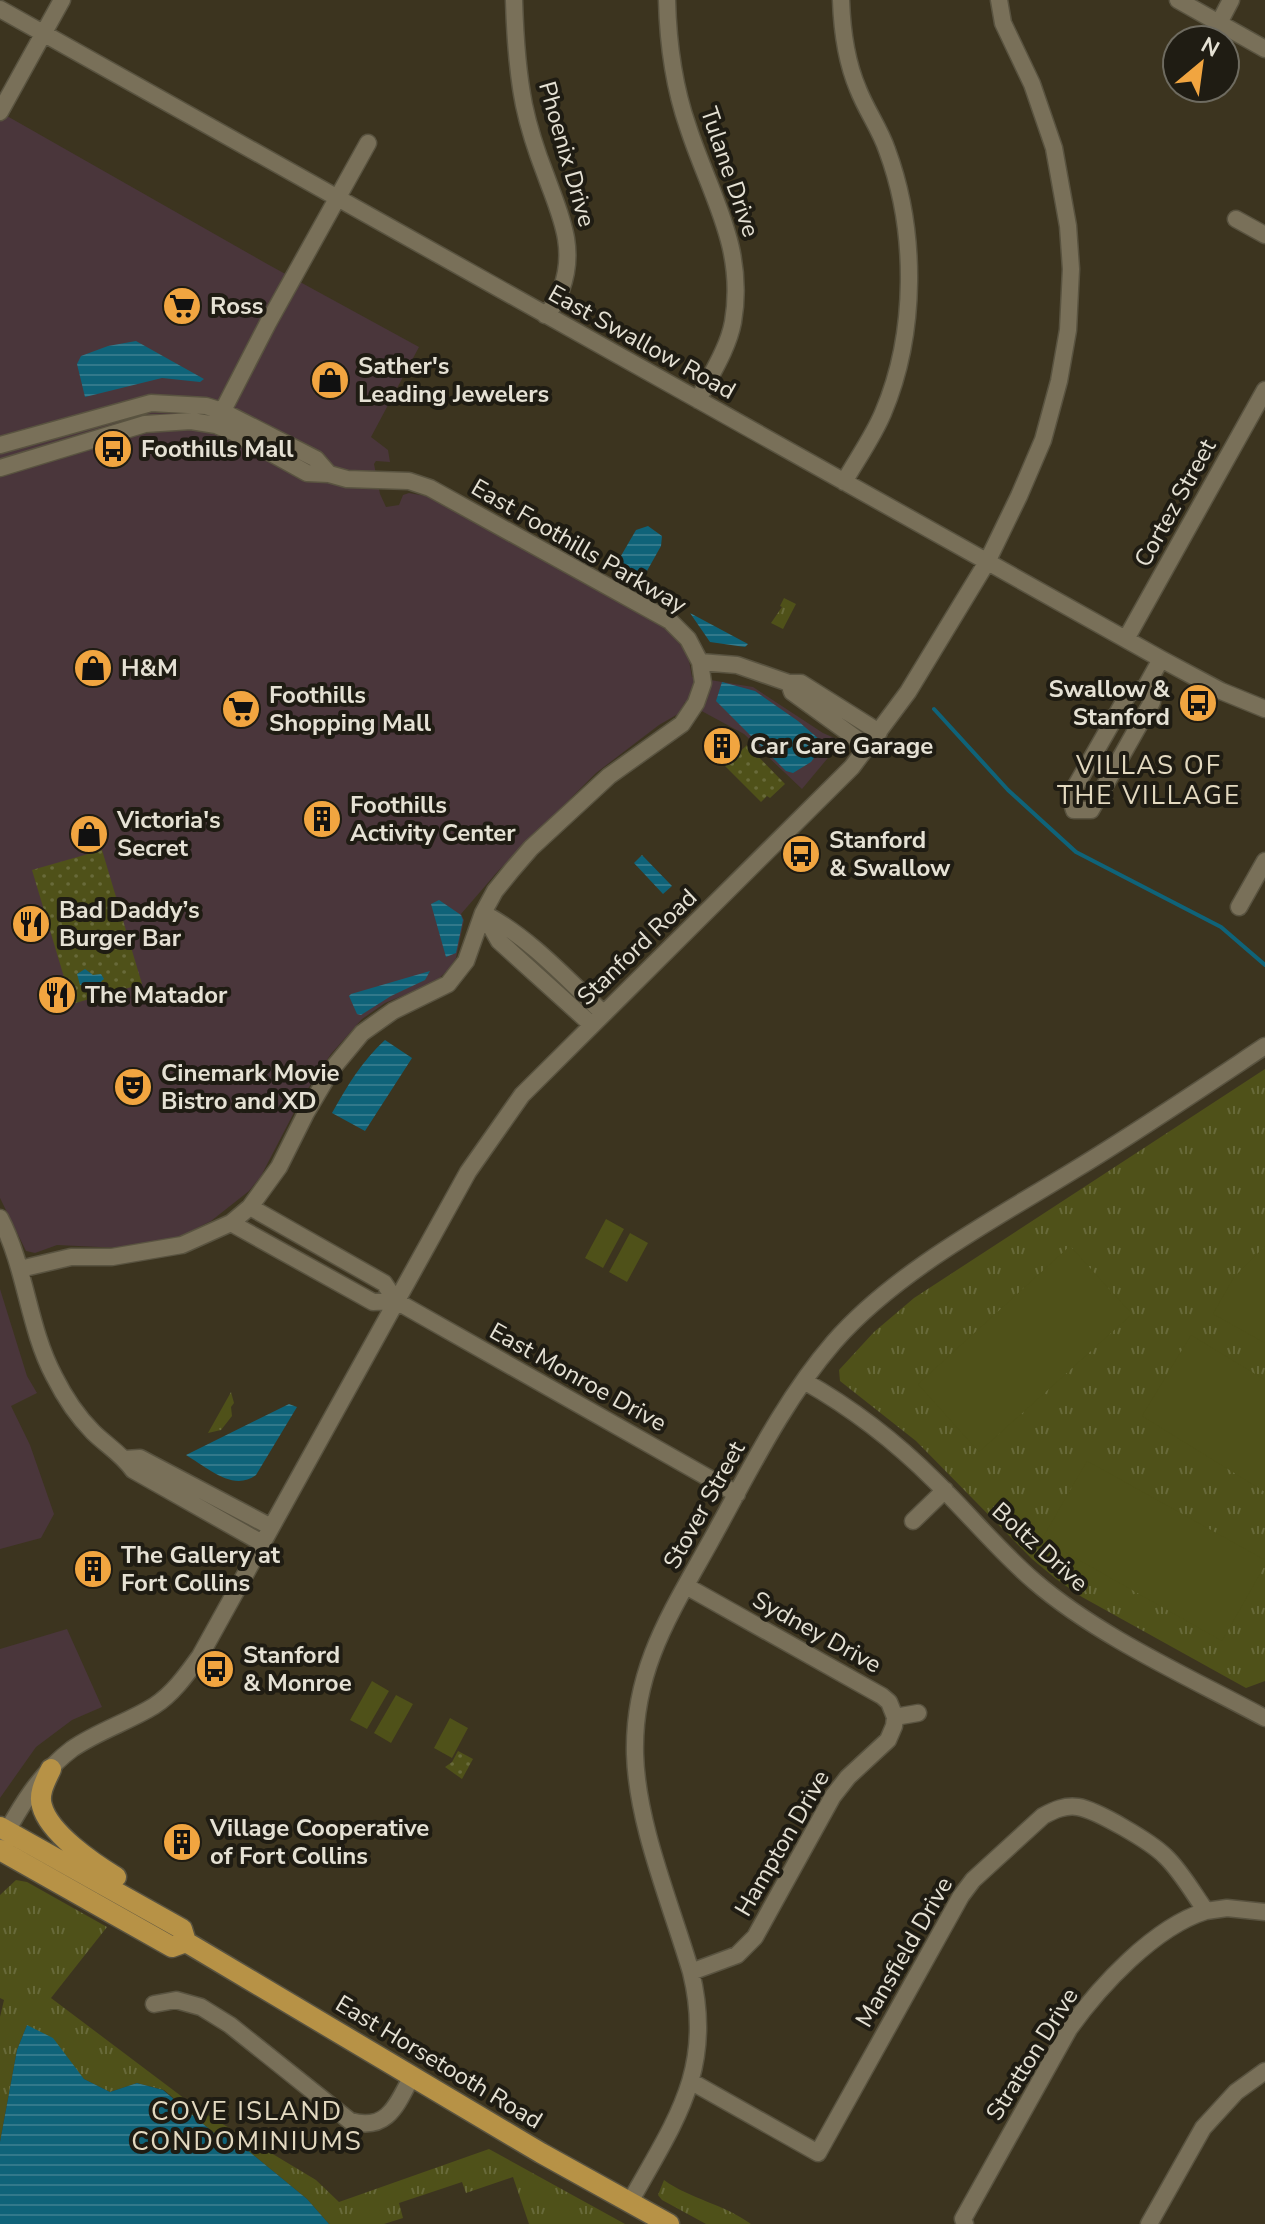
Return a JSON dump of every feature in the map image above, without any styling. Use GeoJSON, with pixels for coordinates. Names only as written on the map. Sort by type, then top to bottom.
{"type":"FeatureCollection","features":[{"type":"Feature","properties":{"kind":"main road"},"geometry":{"type":"LineString","coordinates":[[51,1769],[41,1797],[48,1820],[84,1857],[176,1915],[182,1934]]}},
{"type":"Feature","properties":{"kind":"main road","name":"East Horsetooth Road"},"geometry":{"type":"LineString","coordinates":[[2,1838],[182,1934],[412,2076],[669,2224]]}},
{"type":"Feature","properties":{"kind":"street"},"geometry":{"type":"LineString","coordinates":[[0,112],[62,0]]}},
{"type":"Feature","properties":{"kind":"street","name":"Phoenix Drive"},"geometry":{"type":"LineString","coordinates":[[514,0],[517,65],[525,106],[535,146],[563,218],[567,237],[568,256],[563,285],[545,315]]}},
{"type":"Feature","properties":{"kind":"street","name":"Tulane Drive"},"geometry":{"type":"LineString","coordinates":[[667,0],[671,56],[678,90],[701,165],[724,216],[735,267],[736,298],[729,338],[698,400]]}},
{"type":"Feature","properties":{"kind":"street"},"geometry":{"type":"LineString","coordinates":[[841,0],[845,45],[854,77],[887,147],[895,175],[908,269],[904,330],[889,395],[882,415],[844,482]]}},
{"type":"Feature","properties":{"kind":"street","name":"Stanford Road"},"geometry":{"type":"LineString","coordinates":[[2,1838],[25,1799],[51,1769],[89,1739],[156,1705],[179,1683],[200,1656],[468,1172],[522,1095],[824,798],[868,747],[908,692],[987,562],[1030,472],[1053,407],[1068,330],[1071,269],[1068,226],[1054,148],[1032,84],[1003,23],[999,0]]}},
{"type":"Feature","properties":{"kind":"street"},"geometry":{"type":"LineString","coordinates":[[1178,0],[1265,49]]}},
{"type":"Feature","properties":{"kind":"street"},"geometry":{"type":"LineString","coordinates":[[1219,23],[1231,0]]}},
{"type":"Feature","properties":{"kind":"street","name":"East Swallow Road"},"geometry":{"type":"LineString","coordinates":[[0,9],[1161,659],[1221,691],[1265,709]]}},
{"type":"Feature","properties":{"kind":"street"},"geometry":{"type":"LineString","coordinates":[[219,418],[368,143]]}},
{"type":"Feature","properties":{"kind":"street"},"geometry":{"type":"LineString","coordinates":[[1236,219],[1265,235]]}},
{"type":"Feature","properties":{"kind":"street","name":"Cortez Street"},"geometry":{"type":"LineString","coordinates":[[1126,639],[1265,390]]}},
{"type":"Feature","properties":{"kind":"street","name":"East Foothills Parkway"},"geometry":{"type":"LineString","coordinates":[[0,445],[151,403],[206,406],[219,418],[307,473],[347,479],[409,481],[430,488],[670,621],[688,639],[700,662]]}},
{"type":"Feature","properties":{"kind":"street","name":"East Foothills Parkway"},"geometry":{"type":"LineString","coordinates":[[0,468],[145,424],[219,418]]}},
{"type":"Feature","properties":{"kind":"street"},"geometry":{"type":"LineString","coordinates":[[1145,688],[1152,702],[1091,810],[1074,810],[1070,796],[1129,693],[1145,688],[1161,659]]}},
{"type":"Feature","properties":{"kind":"street"},"geometry":{"type":"LineString","coordinates":[[20,1269],[71,1257],[146,1254],[182,1245],[231,1223],[250,1207],[279,1167],[332,1069],[375,1022],[448,984],[466,961],[483,913],[495,891],[512,870],[564,816],[609,776],[682,724],[696,703],[703,683],[700,662],[737,665],[789,683],[801,683],[879,732]]}},
{"type":"Feature","properties":{"kind":"street"},"geometry":{"type":"LineString","coordinates":[[789,683],[792,692],[868,747]]}},
{"type":"Feature","properties":{"kind":"street"},"geometry":{"type":"LineString","coordinates":[[1239,907],[1265,861]]}},
{"type":"Feature","properties":{"kind":"street"},"geometry":{"type":"LineString","coordinates":[[483,913],[499,941],[597,1019]]}},
{"type":"Feature","properties":{"kind":"street","name":"Stover Street"},"geometry":{"type":"LineString","coordinates":[[630,2202],[678,2115],[692,2082],[700,2032],[691,1972],[650,1837],[635,1753],[644,1674],[666,1619],[804,1381],[846,1328],[899,1282],[1115,1146],[1265,1046]]}},
{"type":"Feature","properties":{"kind":"street","name":"East Monroe Drive"},"geometry":{"type":"LineString","coordinates":[[250,1207],[384,1283],[396,1301],[737,1494]]}},
{"type":"Feature","properties":{"kind":"street"},"geometry":{"type":"LineString","coordinates":[[0,1218],[20,1269],[42,1348],[61,1390],[91,1430],[125,1459],[133,1470],[262,1543]]}},
{"type":"Feature","properties":{"kind":"street","name":"East Monroe Drive"},"geometry":{"type":"LineString","coordinates":[[231,1223],[373,1302],[396,1301]]}},
{"type":"Feature","properties":{"kind":"street","name":"Boltz Drive"},"geometry":{"type":"LineString","coordinates":[[804,1381],[863,1419],[904,1452],[945,1490],[1002,1552],[1064,1604],[1124,1642],[1265,1718]]}},
{"type":"Feature","properties":{"kind":"street"},"geometry":{"type":"LineString","coordinates":[[125,1459],[140,1458],[271,1527]]}},
{"type":"Feature","properties":{"kind":"street"},"geometry":{"type":"LineString","coordinates":[[913,1521],[945,1490]]}},
{"type":"Feature","properties":{"kind":"street","name":"Sydney Drive"},"geometry":{"type":"LineString","coordinates":[[686,1586],[882,1696],[889,1702],[895,1717]]}},
{"type":"Feature","properties":{"kind":"street"},"geometry":{"type":"LineString","coordinates":[[895,1717],[918,1713]]}},
{"type":"Feature","properties":{"kind":"street","name":"Hampton Drive"},"geometry":{"type":"LineString","coordinates":[[691,1972],[725,1961],[747,1947],[833,1796],[848,1777],[888,1740],[895,1717]]}},
{"type":"Feature","properties":{"kind":"street","name":"Mansfield Drive"},"geometry":{"type":"LineString","coordinates":[[692,2082],[818,2153],[961,1896],[973,1880],[1043,1816],[1054,1810],[1077,1807],[1090,1810],[1148,1842],[1168,1859],[1206,1911]]}},
{"type":"Feature","properties":{"kind":"street"},"geometry":{"type":"LineString","coordinates":[[1206,1911],[1227,1908],[1265,1912]]}},
{"type":"Feature","properties":{"kind":"street","name":"Stratton Drive"},"geometry":{"type":"LineString","coordinates":[[964,2222],[1069,2029],[1084,2008],[1157,1937],[1173,1925],[1206,1911]]}},
{"type":"Feature","properties":{"kind":"street"},"geometry":{"type":"LineString","coordinates":[[154,2004],[176,2000],[201,2007],[230,2025],[350,2121],[362,2125],[382,2120],[391,2113],[412,2076]]}},
{"type":"Feature","properties":{"kind":"street"},"geometry":{"type":"LineString","coordinates":[[1149,2224],[1203,2128],[1236,2092],[1265,2071]]}},
{"type":"Feature","properties":{"kind":"shaded area","name":"Foothills Shopping Mall"},"geometry":{"type":"Polygon","coordinates":[[[0,112],[419,347],[371,437],[388,450],[390,462],[376,461],[374,464],[386,507],[399,505],[403,495],[409,493],[443,504],[669,630],[688,655],[692,677],[753,687],[823,733],[839,740],[837,747],[802,789],[744,734],[685,702],[678,714],[596,773],[499,870],[461,914],[464,920],[456,958],[450,968],[434,983],[385,1003],[362,1019],[331,1054],[301,1099],[261,1176],[249,1191],[211,1221],[187,1233],[167,1241],[121,1248],[57,1245],[35,1253],[26,1251],[0,1198],[0,112]]]}},
{"type":"Feature","properties":{"kind":"shaded area"},"geometry":{"type":"Polygon","coordinates":[[[0,1289],[27,1376],[37,1393],[11,1406],[30,1445],[54,1514],[41,1538],[0,1549],[0,1289]]]}},
{"type":"Feature","properties":{"kind":"shaded area"},"geometry":{"type":"Polygon","coordinates":[[[67,1629],[102,1707],[72,1720],[36,1747],[0,1798],[0,1649],[67,1629]]]}},
{"type":"Feature","properties":{"kind":"green space"},"geometry":{"type":"Polygon","coordinates":[[[784,598],[796,604],[783,629],[771,623],[784,598]]]}},
{"type":"Feature","properties":{"kind":"green space"},"geometry":{"type":"Polygon","coordinates":[[[747,745],[785,784],[761,802],[725,766],[747,745]]]}},
{"type":"Feature","properties":{"kind":"green space"},"geometry":{"type":"Polygon","coordinates":[[[102,850],[142,984],[72,1004],[32,870],[102,850]]]}},
{"type":"Feature","properties":{"kind":"green space"},"geometry":{"type":"Polygon","coordinates":[[[1265,1069],[1265,1681],[1246,1688],[1082,1597],[1056,1579],[1032,1559],[916,1441],[840,1381],[839,1370],[874,1332],[914,1298],[1265,1069]]]}},
{"type":"Feature","properties":{"kind":"green space"},"geometry":{"type":"Polygon","coordinates":[[[606,1219],[624,1229],[603,1268],[585,1258],[606,1219]]]}},
{"type":"Feature","properties":{"kind":"green space"},"geometry":{"type":"Polygon","coordinates":[[[630,1233],[648,1243],[627,1282],[609,1272],[630,1233]]]}},
{"type":"Feature","properties":{"kind":"green space"},"geometry":{"type":"Polygon","coordinates":[[[1070,1246],[1132,1314],[979,1452],[918,1384],[1070,1246]]]}},
{"type":"Feature","properties":{"kind":"green space"},"geometry":{"type":"Polygon","coordinates":[[[1265,1246],[1265,1343],[1213,1314],[1234,1277],[1265,1246]]]}},
{"type":"Feature","properties":{"kind":"green space"},"geometry":{"type":"Polygon","coordinates":[[[1191,1335],[1265,1380],[1265,1492],[1142,1416],[1191,1335]]]}},
{"type":"Feature","properties":{"kind":"green space"},"geometry":{"type":"Polygon","coordinates":[[[231,1392],[234,1403],[232,1416],[221,1430],[208,1433],[231,1392]]]}},
{"type":"Feature","properties":{"kind":"green space"},"geometry":{"type":"Polygon","coordinates":[[[1087,1461],[1265,1560],[1222,1641],[1042,1539],[1087,1461]]]}},
{"type":"Feature","properties":{"kind":"green space"},"geometry":{"type":"Polygon","coordinates":[[[372,1681],[389,1691],[367,1729],[350,1720],[372,1681]]]}},
{"type":"Feature","properties":{"kind":"green space"},"geometry":{"type":"Polygon","coordinates":[[[396,1695],[413,1704],[391,1743],[374,1733],[396,1695]]]}},
{"type":"Feature","properties":{"kind":"green space"},"geometry":{"type":"Polygon","coordinates":[[[450,1718],[468,1728],[452,1758],[434,1748],[450,1718]]]}},
{"type":"Feature","properties":{"kind":"green space"},"geometry":{"type":"Polygon","coordinates":[[[458,1751],[473,1759],[462,1779],[445,1767],[458,1751]]]}},
{"type":"Feature","properties":{"kind":"green space"},"geometry":{"type":"Polygon","coordinates":[[[16,1880],[27,1882],[107,1927],[51,1998],[201,2111],[316,2180],[339,2202],[489,2149],[625,2224],[529,2224],[513,2177],[466,2193],[462,2182],[399,2203],[403,2218],[384,2224],[329,2224],[307,2199],[235,2140],[215,2134],[164,2090],[137,2083],[110,2092],[84,2079],[27,2025],[17,2050],[0,2142],[0,2017],[4,2000],[0,1998],[0,1895],[16,1880]]]}},
{"type":"Feature","properties":{"kind":"green space"},"geometry":{"type":"Polygon","coordinates":[[[664,2180],[751,2224],[706,2224],[662,2200],[658,2195],[664,2180]]]}},
{"type":"Feature","properties":{"kind":"water"},"geometry":{"type":"Polygon","coordinates":[[[136,341],[204,379],[200,382],[162,378],[85,397],[77,364],[81,356],[108,346],[136,341]]]}},
{"type":"Feature","properties":{"kind":"water"},"geometry":{"type":"Polygon","coordinates":[[[648,526],[662,536],[661,546],[643,578],[638,581],[618,569],[618,561],[636,530],[648,526]]]}},
{"type":"Feature","properties":{"kind":"water"},"geometry":{"type":"Polygon","coordinates":[[[690,613],[748,644],[745,647],[710,642],[690,613]]]}},
{"type":"Feature","properties":{"kind":"water"},"geometry":{"type":"Polygon","coordinates":[[[722,682],[755,691],[821,741],[822,747],[811,762],[793,773],[786,771],[716,701],[722,682]]]}},
{"type":"Feature","properties":{"kind":"water"},"geometry":{"type":"Polygon","coordinates":[[[642,855],[672,886],[663,894],[634,863],[642,855]]]}},
{"type":"Feature","properties":{"kind":"water"},"geometry":{"type":"Polygon","coordinates":[[[439,900],[461,915],[463,920],[456,953],[446,957],[431,904],[439,900]]]}},
{"type":"Feature","properties":{"kind":"water"},"geometry":{"type":"Polygon","coordinates":[[[85,969],[93,975],[101,974],[104,979],[94,988],[80,985],[77,974],[85,969]]]}},
{"type":"Feature","properties":{"kind":"water"},"geometry":{"type":"Polygon","coordinates":[[[430,971],[425,980],[361,1015],[357,1014],[349,996],[351,994],[430,971]]]}},
{"type":"Feature","properties":{"kind":"water"},"geometry":{"type":"Polygon","coordinates":[[[385,1040],[412,1058],[365,1131],[332,1113],[369,1056],[385,1040]]]}},
{"type":"Feature","properties":{"kind":"water"},"geometry":{"type":"Polygon","coordinates":[[[289,1404],[297,1407],[256,1475],[247,1480],[230,1480],[186,1455],[289,1404]]]}},
{"type":"Feature","properties":{"kind":"water"},"geometry":{"type":"Polygon","coordinates":[[[27,2025],[53,2038],[84,2079],[110,2092],[137,2083],[163,2090],[215,2134],[235,2140],[307,2199],[329,2224],[0,2224],[0,2142],[17,2050],[27,2025]]]}},
{"type":"Feature","properties":{"kind":"waterway"},"geometry":{"type":"LineString","coordinates":[[934,709],[1008,790],[1076,852],[1221,927],[1265,965]]}},
{"type":"Feature","properties":{"kind":"place","name":"Ross"},"geometry":{"type":"Point","coordinates":[182,306]}},
{"type":"Feature","properties":{"kind":"place","name":"Sather's Leading Jewelers"},"geometry":{"type":"Point","coordinates":[330,380]}},
{"type":"Feature","properties":{"kind":"place","name":"Foothills Mall"},"geometry":{"type":"Point","coordinates":[113,449]}},
{"type":"Feature","properties":{"kind":"place","name":"H&M"},"geometry":{"type":"Point","coordinates":[93,668]}},
{"type":"Feature","properties":{"kind":"place","name":"Swallow & Stanford"},"geometry":{"type":"Point","coordinates":[1198,703]}},
{"type":"Feature","properties":{"kind":"place","name":"Foothills Shopping Mall"},"geometry":{"type":"Point","coordinates":[241,709]}},
{"type":"Feature","properties":{"kind":"place","name":"Car Care Garage"},"geometry":{"type":"Point","coordinates":[722,746]}},
{"type":"Feature","properties":{"kind":"place","name":"Foothills Activity Center"},"geometry":{"type":"Point","coordinates":[322,819]}},
{"type":"Feature","properties":{"kind":"place","name":"Victoria's Secret"},"geometry":{"type":"Point","coordinates":[89,834]}},
{"type":"Feature","properties":{"kind":"place","name":"Stanford & Swallow"},"geometry":{"type":"Point","coordinates":[801,854]}},
{"type":"Feature","properties":{"kind":"place","name":"Bad Daddy’s Burger Bar"},"geometry":{"type":"Point","coordinates":[31,924]}},
{"type":"Feature","properties":{"kind":"place","name":"The Matador"},"geometry":{"type":"Point","coordinates":[57,995]}},
{"type":"Feature","properties":{"kind":"place","name":"Cinemark Movie Bistro and XD"},"geometry":{"type":"Point","coordinates":[133,1087]}},
{"type":"Feature","properties":{"kind":"place","name":"The Gallery at Fort Collins"},"geometry":{"type":"Point","coordinates":[93,1569]}},
{"type":"Feature","properties":{"kind":"place","name":"Stanford & Monroe"},"geometry":{"type":"Point","coordinates":[215,1669]}},
{"type":"Feature","properties":{"kind":"place","name":"Village Cooperative of Fort Collins"},"geometry":{"type":"Point","coordinates":[182,1842]}},
{"type":"Feature","properties":{"kind":"district","name":"VILLAS OF THE VILLAGE"},"geometry":{"type":"Point","coordinates":[1149,780]}},
{"type":"Feature","properties":{"kind":"district","name":"COVE ISLAND CONDOMINIUMS"},"geometry":{"type":"Point","coordinates":[247,2126]}}]}
